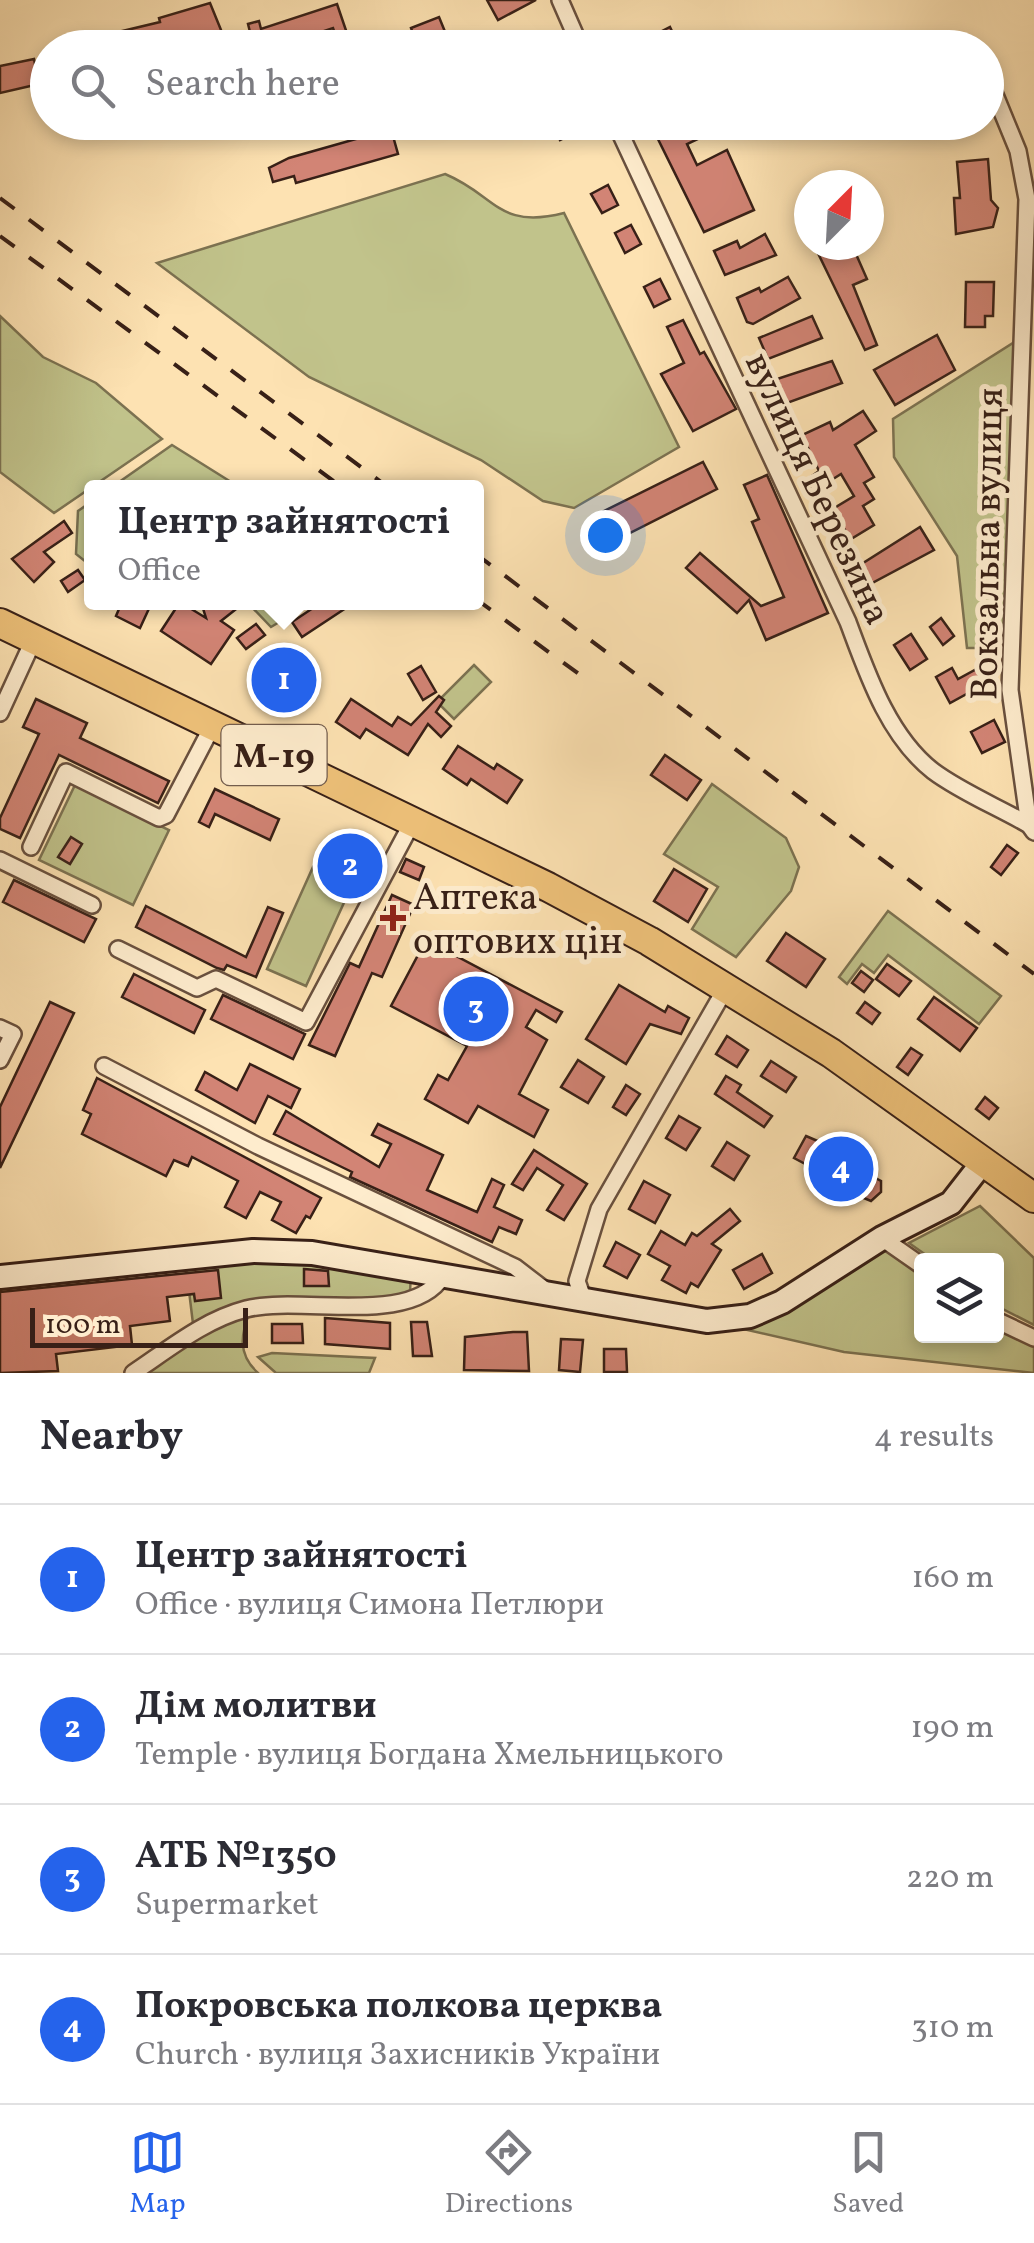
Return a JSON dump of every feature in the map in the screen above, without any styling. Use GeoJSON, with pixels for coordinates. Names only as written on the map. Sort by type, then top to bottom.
{"type":"FeatureCollection","features":[{"type":"Feature","properties":{"kind":"highway","name":"М-19"},"geometry":{"type":"LineString","coordinates":[[0,623],[209,733],[413,821],[548,887],[727,986],[832,1053],[1034,1198]]}},
{"type":"Feature","properties":{"kind":"street"},"geometry":{"type":"LineString","coordinates":[[560,0],[573,30]]}},
{"type":"Feature","properties":{"kind":"street","name":"Вокзальна вулиця"},"geometry":{"type":"LineString","coordinates":[[1004,115],[1018,151],[1027,199],[1010,690],[1031,828]]}},
{"type":"Feature","properties":{"kind":"street","name":"вулиця Березина"},"geometry":{"type":"LineString","coordinates":[[623,140],[848,622],[873,688],[907,744],[932,770],[1031,828]]}},
{"type":"Feature","properties":{"kind":"street"},"geometry":{"type":"LineString","coordinates":[[0,713],[34,639]]}},
{"type":"Feature","properties":{"kind":"street"},"geometry":{"type":"LineString","coordinates":[[31,847],[66,772],[160,818],[182,790],[209,733]]}},
{"type":"Feature","properties":{"kind":"street"},"geometry":{"type":"LineString","coordinates":[[118,950],[197,988],[216,979],[306,1022],[413,821]]}},
{"type":"Feature","properties":{"kind":"street"},"geometry":{"type":"LineString","coordinates":[[0,860],[92,905]]}},
{"type":"Feature","properties":{"kind":"street"},"geometry":{"type":"LineString","coordinates":[[584,1301],[577,1281],[599,1208],[727,986]]}},
{"type":"Feature","properties":{"kind":"street"},"geometry":{"type":"LineString","coordinates":[[0,1028],[13,1034],[0,1060]]}},
{"type":"Feature","properties":{"kind":"street"},"geometry":{"type":"LineString","coordinates":[[104,1066],[258,1146],[515,1267],[544,1288],[546,1294]]}},
{"type":"Feature","properties":{"kind":"street"},"geometry":{"type":"LineString","coordinates":[[0,1277],[253,1250],[312,1253],[708,1320],[750,1316],[782,1302],[882,1238],[951,1203],[983,1162]]}},
{"type":"Feature","properties":{"kind":"street"},"geometry":{"type":"LineString","coordinates":[[882,1238],[914,1260]]}},
{"type":"Feature","properties":{"kind":"street"},"geometry":{"type":"LineString","coordinates":[[132,1373],[216,1318],[276,1305],[402,1304],[434,1292],[444,1276]]}},
{"type":"Feature","properties":{"kind":"street"},"geometry":{"type":"LineString","coordinates":[[1004,1324],[1034,1338]]}},
{"type":"Feature","properties":{"kind":"green space"},"geometry":{"type":"Polygon","coordinates":[[[445,174],[511,214],[542,217],[564,213],[679,447],[574,508],[543,501],[481,460],[309,377],[157,263],[445,174]]]}},
{"type":"Feature","properties":{"kind":"green space"},"geometry":{"type":"Polygon","coordinates":[[[0,316],[43,357],[96,383],[162,439],[102,480],[84,480],[84,492],[54,513],[0,472],[0,316]]]}},
{"type":"Feature","properties":{"kind":"green space"},"geometry":{"type":"Polygon","coordinates":[[[1024,336],[1012,626],[984,648],[967,648],[957,556],[894,457],[893,419],[1024,336]]]}},
{"type":"Feature","properties":{"kind":"green space"},"geometry":{"type":"Polygon","coordinates":[[[172,445],[228,480],[122,480],[172,445]]]}},
{"type":"Feature","properties":{"kind":"green space"},"geometry":{"type":"Polygon","coordinates":[[[84,507],[84,560],[76,554],[78,511],[84,507]]]}},
{"type":"Feature","properties":{"kind":"green space"},"geometry":{"type":"Polygon","coordinates":[[[255,610],[299,610],[271,627],[255,610]]]}},
{"type":"Feature","properties":{"kind":"green space"},"geometry":{"type":"Polygon","coordinates":[[[474,665],[491,682],[454,719],[437,702],[474,665]]]}},
{"type":"Feature","properties":{"kind":"green space"},"geometry":{"type":"Polygon","coordinates":[[[712,784],[786,838],[799,867],[791,891],[736,957],[692,929],[718,887],[664,854],[712,784]]]}},
{"type":"Feature","properties":{"kind":"green space"},"geometry":{"type":"Polygon","coordinates":[[[75,785],[169,830],[133,905],[39,860],[75,785]]]}},
{"type":"Feature","properties":{"kind":"green space"},"geometry":{"type":"Polygon","coordinates":[[[313,867],[352,885],[306,986],[267,969],[313,867]]]}},
{"type":"Feature","properties":{"kind":"green space"},"geometry":{"type":"Polygon","coordinates":[[[888,911],[1001,996],[979,1024],[888,955],[874,973],[862,964],[847,984],[839,977],[888,911]]]}},
{"type":"Feature","properties":{"kind":"green space"},"geometry":{"type":"Polygon","coordinates":[[[980,1206],[1034,1258],[1034,1325],[1004,1310],[1004,1253],[923,1253],[909,1243],[980,1206]]]}},
{"type":"Feature","properties":{"kind":"green space"},"geometry":{"type":"Polygon","coordinates":[[[882,1238],[914,1261],[914,1343],[1004,1343],[1004,1323],[1034,1338],[1034,1373],[844,1352],[708,1321],[750,1316],[882,1238]]]}},
{"type":"Feature","properties":{"kind":"green space"},"geometry":{"type":"Polygon","coordinates":[[[253,1251],[411,1270],[410,1293],[402,1304],[250,1311],[243,1344],[247,1359],[258,1373],[133,1373],[194,1332],[185,1258],[253,1251]]]}},
{"type":"Feature","properties":{"kind":"green space"},"geometry":{"type":"Polygon","coordinates":[[[272,1353],[375,1358],[369,1373],[276,1373],[258,1357],[272,1353]]]}},
{"type":"Feature","properties":{"kind":"building"},"geometry":{"type":"Polygon","coordinates":[[[487,0],[536,0],[498,20],[487,0]]]}},
{"type":"Feature","properties":{"kind":"building"},"geometry":{"type":"Polygon","coordinates":[[[210,3],[221,30],[126,30],[160,22],[159,18],[210,3]]]}},
{"type":"Feature","properties":{"kind":"building"},"geometry":{"type":"Polygon","coordinates":[[[337,4],[346,30],[250,30],[248,24],[259,21],[261,29],[337,4]]]}},
{"type":"Feature","properties":{"kind":"building"},"geometry":{"type":"Polygon","coordinates":[[[439,17],[444,30],[412,30],[439,17]]]}},
{"type":"Feature","properties":{"kind":"building"},"geometry":{"type":"Polygon","coordinates":[[[30,60],[30,86],[0,93],[0,66],[30,60]]]}},
{"type":"Feature","properties":{"kind":"building"},"geometry":{"type":"Polygon","coordinates":[[[352,140],[394,140],[398,154],[296,183],[294,176],[273,182],[269,168],[289,158],[352,140]]]}},
{"type":"Feature","properties":{"kind":"building"},"geometry":{"type":"Polygon","coordinates":[[[658,140],[696,140],[687,144],[697,165],[727,150],[754,210],[704,232],[658,140]]]}},
{"type":"Feature","properties":{"kind":"building"},"geometry":{"type":"Polygon","coordinates":[[[988,159],[991,200],[998,208],[993,227],[956,234],[954,198],[960,198],[957,162],[988,159]]]}},
{"type":"Feature","properties":{"kind":"building"},"geometry":{"type":"Polygon","coordinates":[[[608,185],[618,205],[602,213],[591,194],[608,185]]]}},
{"type":"Feature","properties":{"kind":"building"},"geometry":{"type":"Polygon","coordinates":[[[631,225],[641,244],[625,253],[615,233],[631,225]]]}},
{"type":"Feature","properties":{"kind":"building"},"geometry":{"type":"Polygon","coordinates":[[[765,234],[776,255],[725,275],[714,251],[737,241],[740,248],[765,234]]]}},
{"type":"Feature","properties":{"kind":"building"},"geometry":{"type":"Polygon","coordinates":[[[821,260],[859,260],[867,279],[853,285],[877,345],[865,350],[821,260]]]}},
{"type":"Feature","properties":{"kind":"building"},"geometry":{"type":"Polygon","coordinates":[[[788,277],[800,298],[753,324],[747,322],[737,298],[759,288],[761,292],[788,277]]]}},
{"type":"Feature","properties":{"kind":"building"},"geometry":{"type":"Polygon","coordinates":[[[660,279],[670,299],[654,307],[644,287],[660,279]]]}},
{"type":"Feature","properties":{"kind":"building"},"geometry":{"type":"Polygon","coordinates":[[[966,282],[994,282],[993,316],[985,316],[985,327],[965,327],[966,282]]]}},
{"type":"Feature","properties":{"kind":"building"},"geometry":{"type":"Polygon","coordinates":[[[812,316],[822,338],[768,359],[759,338],[812,316]]]}},
{"type":"Feature","properties":{"kind":"building"},"geometry":{"type":"Polygon","coordinates":[[[683,320],[736,409],[693,431],[661,374],[684,363],[667,327],[683,320]]]}},
{"type":"Feature","properties":{"kind":"building"},"geometry":{"type":"Polygon","coordinates":[[[937,335],[955,370],[895,405],[874,370],[937,335]]]}},
{"type":"Feature","properties":{"kind":"building"},"geometry":{"type":"Polygon","coordinates":[[[832,361],[842,383],[787,403],[777,379],[832,361]]]}},
{"type":"Feature","properties":{"kind":"building"},"geometry":{"type":"Polygon","coordinates":[[[863,411],[876,431],[855,445],[874,477],[864,483],[874,499],[863,506],[874,525],[851,539],[839,521],[833,524],[826,513],[854,496],[841,474],[814,491],[806,480],[819,471],[802,435],[830,422],[833,430],[863,411]]]}},
{"type":"Feature","properties":{"kind":"building"},"geometry":{"type":"Polygon","coordinates":[[[703,462],[717,489],[618,539],[604,511],[703,462]]]}},
{"type":"Feature","properties":{"kind":"building"},"geometry":{"type":"Polygon","coordinates":[[[767,475],[828,613],[766,640],[749,600],[737,613],[686,568],[700,553],[761,606],[784,597],[752,522],[759,519],[744,485],[767,475]]]}},
{"type":"Feature","properties":{"kind":"building"},"geometry":{"type":"Polygon","coordinates":[[[64,521],[72,533],[44,552],[54,562],[34,582],[12,559],[64,521]]]}},
{"type":"Feature","properties":{"kind":"building"},"geometry":{"type":"Polygon","coordinates":[[[920,527],[934,550],[859,590],[849,572],[920,527]]]}},
{"type":"Feature","properties":{"kind":"building"},"geometry":{"type":"Polygon","coordinates":[[[78,570],[84,579],[68,592],[61,581],[78,570]]]}},
{"type":"Feature","properties":{"kind":"building"},"geometry":{"type":"Polygon","coordinates":[[[119,610],[148,610],[140,628],[116,616],[119,610]]]}},
{"type":"Feature","properties":{"kind":"building"},"geometry":{"type":"Polygon","coordinates":[[[175,610],[193,610],[206,618],[204,610],[235,610],[221,621],[234,630],[211,664],[161,631],[175,610]]]}},
{"type":"Feature","properties":{"kind":"building"},"geometry":{"type":"Polygon","coordinates":[[[310,610],[343,610],[302,637],[292,622],[310,610]]]}},
{"type":"Feature","properties":{"kind":"building"},"geometry":{"type":"Polygon","coordinates":[[[941,618],[954,636],[943,645],[930,627],[941,618]]]}},
{"type":"Feature","properties":{"kind":"building"},"geometry":{"type":"Polygon","coordinates":[[[256,624],[265,635],[246,649],[237,638],[256,624]]]}},
{"type":"Feature","properties":{"kind":"building"},"geometry":{"type":"Polygon","coordinates":[[[911,634],[927,659],[910,670],[894,645],[911,634]]]}},
{"type":"Feature","properties":{"kind":"building"},"geometry":{"type":"Polygon","coordinates":[[[269,655],[315,680],[300,706],[254,681],[269,655]]]}},
{"type":"Feature","properties":{"kind":"building"},"geometry":{"type":"Polygon","coordinates":[[[984,665],[992,680],[950,703],[936,677],[952,668],[958,679],[984,665]]]}},
{"type":"Feature","properties":{"kind":"building"},"geometry":{"type":"Polygon","coordinates":[[[421,666],[436,692],[423,700],[408,674],[421,666]]]}},
{"type":"Feature","properties":{"kind":"building"},"geometry":{"type":"Polygon","coordinates":[[[439,696],[444,700],[436,712],[451,726],[441,737],[428,724],[408,755],[366,729],[360,738],[336,722],[351,699],[392,726],[398,717],[411,725],[439,696]]]}},
{"type":"Feature","properties":{"kind":"building"},"geometry":{"type":"Polygon","coordinates":[[[36,699],[87,723],[80,738],[169,781],[158,803],[59,755],[20,838],[0,829],[0,818],[39,734],[23,727],[36,699]]]}},
{"type":"Feature","properties":{"kind":"building"},"geometry":{"type":"Polygon","coordinates":[[[994,720],[1005,742],[982,753],[971,732],[994,720]]]}},
{"type":"Feature","properties":{"kind":"building"},"geometry":{"type":"Polygon","coordinates":[[[458,746],[494,769],[497,764],[522,780],[507,803],[471,779],[467,785],[443,769],[458,746]]]}},
{"type":"Feature","properties":{"kind":"building"},"geometry":{"type":"Polygon","coordinates":[[[665,755],[701,780],[687,800],[651,775],[665,755]]]}},
{"type":"Feature","properties":{"kind":"building"},"geometry":{"type":"Polygon","coordinates":[[[215,789],[279,819],[270,840],[215,814],[209,827],[199,822],[215,789]]]}},
{"type":"Feature","properties":{"kind":"building"},"geometry":{"type":"Polygon","coordinates":[[[71,837],[82,844],[70,864],[58,857],[71,837]]]}},
{"type":"Feature","properties":{"kind":"building"},"geometry":{"type":"Polygon","coordinates":[[[1007,845],[1018,853],[1001,875],[991,867],[1007,845]]]}},
{"type":"Feature","properties":{"kind":"building"},"geometry":{"type":"Polygon","coordinates":[[[342,854],[364,865],[358,878],[336,867],[342,854]]]}},
{"type":"Feature","properties":{"kind":"building"},"geometry":{"type":"Polygon","coordinates":[[[406,859],[424,867],[419,880],[400,872],[406,859]]]}},
{"type":"Feature","properties":{"kind":"building"},"geometry":{"type":"Polygon","coordinates":[[[674,869],[707,889],[688,922],[654,901],[674,869]]]}},
{"type":"Feature","properties":{"kind":"building"},"geometry":{"type":"Polygon","coordinates":[[[14,880],[96,919],[84,942],[3,902],[14,880]]]}},
{"type":"Feature","properties":{"kind":"building"},"geometry":{"type":"Polygon","coordinates":[[[392,895],[414,905],[382,977],[372,973],[335,1056],[309,1045],[350,963],[359,967],[392,895]]]}},
{"type":"Feature","properties":{"kind":"building"},"geometry":{"type":"Polygon","coordinates":[[[146,906],[246,957],[268,907],[283,913],[256,977],[227,965],[224,970],[217,968],[136,927],[146,906]]]}},
{"type":"Feature","properties":{"kind":"building"},"geometry":{"type":"Polygon","coordinates":[[[786,933],[825,959],[806,987],[767,961],[786,933]]]}},
{"type":"Feature","properties":{"kind":"building"},"geometry":{"type":"Polygon","coordinates":[[[426,940],[562,1012],[556,1022],[536,1010],[526,1027],[547,1040],[519,1094],[548,1110],[534,1137],[478,1106],[468,1123],[425,1099],[438,1075],[448,1080],[467,1046],[391,1006],[426,940]]]}},
{"type":"Feature","properties":{"kind":"building"},"geometry":{"type":"Polygon","coordinates":[[[887,964],[911,981],[899,996],[876,979],[887,964]]]}},
{"type":"Feature","properties":{"kind":"building"},"geometry":{"type":"Polygon","coordinates":[[[861,971],[873,980],[864,992],[852,983],[861,971]]]}},
{"type":"Feature","properties":{"kind":"building"},"geometry":{"type":"Polygon","coordinates":[[[134,974],[205,1010],[194,1033],[122,997],[134,974]]]}},
{"type":"Feature","properties":{"kind":"building"},"geometry":{"type":"Polygon","coordinates":[[[619,985],[665,1012],[668,1006],[689,1018],[681,1034],[650,1024],[626,1064],[586,1039],[619,985]]]}},
{"type":"Feature","properties":{"kind":"building"},"geometry":{"type":"Polygon","coordinates":[[[223,995],[305,1034],[293,1059],[211,1019],[223,995]]]}},
{"type":"Feature","properties":{"kind":"building"},"geometry":{"type":"Polygon","coordinates":[[[934,997],[977,1028],[960,1051],[918,1019],[934,997]]]}},
{"type":"Feature","properties":{"kind":"building"},"geometry":{"type":"Polygon","coordinates":[[[50,1002],[74,1013],[0,1168],[0,1107],[50,1002]]]}},
{"type":"Feature","properties":{"kind":"building"},"geometry":{"type":"Polygon","coordinates":[[[865,1002],[880,1013],[872,1024],[857,1013],[865,1002]]]}},
{"type":"Feature","properties":{"kind":"building"},"geometry":{"type":"Polygon","coordinates":[[[727,1036],[748,1050],[737,1067],[716,1054],[727,1036]]]}},
{"type":"Feature","properties":{"kind":"building"},"geometry":{"type":"Polygon","coordinates":[[[911,1048],[922,1055],[908,1075],[897,1067],[911,1048]]]}},
{"type":"Feature","properties":{"kind":"building"},"geometry":{"type":"Polygon","coordinates":[[[578,1060],[604,1077],[588,1103],[561,1087],[578,1060]]]}},
{"type":"Feature","properties":{"kind":"building"},"geometry":{"type":"Polygon","coordinates":[[[771,1061],[796,1077],[786,1092],[761,1076],[771,1061]]]}},
{"type":"Feature","properties":{"kind":"building"},"geometry":{"type":"Polygon","coordinates":[[[250,1064],[300,1089],[291,1108],[268,1096],[255,1123],[196,1090],[205,1072],[237,1090],[250,1064]]]}},
{"type":"Feature","properties":{"kind":"building"},"geometry":{"type":"Polygon","coordinates":[[[726,1076],[741,1085],[737,1092],[772,1116],[764,1127],[715,1094],[726,1076]]]}},
{"type":"Feature","properties":{"kind":"building"},"geometry":{"type":"Polygon","coordinates":[[[97,1078],[321,1198],[310,1218],[306,1216],[296,1233],[272,1220],[281,1202],[260,1192],[246,1218],[225,1207],[238,1181],[192,1157],[188,1166],[174,1160],[166,1176],[82,1134],[91,1114],[83,1110],[97,1078]]]}},
{"type":"Feature","properties":{"kind":"building"},"geometry":{"type":"Polygon","coordinates":[[[626,1085],[640,1094],[626,1115],[613,1107],[626,1085]]]}},
{"type":"Feature","properties":{"kind":"building"},"geometry":{"type":"Polygon","coordinates":[[[985,1097],[998,1108],[989,1119],[976,1109],[985,1097]]]}},
{"type":"Feature","properties":{"kind":"building"},"geometry":{"type":"Polygon","coordinates":[[[286,1111],[379,1167],[391,1144],[372,1135],[378,1124],[443,1155],[427,1190],[477,1212],[492,1179],[504,1185],[494,1207],[522,1220],[516,1234],[499,1227],[492,1242],[350,1177],[352,1172],[274,1134],[286,1111]]]}},
{"type":"Feature","properties":{"kind":"building"},"geometry":{"type":"Polygon","coordinates":[[[679,1116],[700,1128],[686,1150],[666,1138],[679,1116]]]}},
{"type":"Feature","properties":{"kind":"building"},"geometry":{"type":"Polygon","coordinates":[[[806,1136],[871,1164],[866,1173],[881,1181],[881,1192],[871,1201],[825,1182],[828,1176],[794,1158],[806,1136]]]}},
{"type":"Feature","properties":{"kind":"building"},"geometry":{"type":"Polygon","coordinates":[[[727,1142],[749,1156],[734,1180],[712,1166],[727,1142]]]}},
{"type":"Feature","properties":{"kind":"building"},"geometry":{"type":"Polygon","coordinates":[[[534,1150],[587,1184],[564,1220],[547,1210],[563,1185],[537,1168],[523,1190],[512,1184],[534,1150]]]}},
{"type":"Feature","properties":{"kind":"building"},"geometry":{"type":"Polygon","coordinates":[[[644,1181],[670,1195],[655,1223],[629,1209],[644,1181]]]}},
{"type":"Feature","properties":{"kind":"building"},"geometry":{"type":"Polygon","coordinates":[[[730,1209],[740,1221],[712,1244],[721,1250],[698,1287],[691,1283],[686,1293],[662,1280],[670,1266],[648,1254],[661,1231],[685,1245],[692,1233],[697,1236],[730,1209]]]}},
{"type":"Feature","properties":{"kind":"building"},"geometry":{"type":"Polygon","coordinates":[[[616,1242],[640,1255],[627,1278],[604,1266],[616,1242]]]}},
{"type":"Feature","properties":{"kind":"building"},"geometry":{"type":"Polygon","coordinates":[[[762,1254],[772,1273],[744,1289],[733,1270],[762,1254]]]}},
{"type":"Feature","properties":{"kind":"building"},"geometry":{"type":"Polygon","coordinates":[[[304,1269],[328,1271],[329,1286],[304,1286],[304,1269]]]}},
{"type":"Feature","properties":{"kind":"building"},"geometry":{"type":"Polygon","coordinates":[[[218,1270],[221,1298],[195,1301],[194,1294],[167,1297],[170,1321],[130,1326],[132,1345],[56,1354],[58,1371],[0,1373],[0,1292],[218,1270]]]}},
{"type":"Feature","properties":{"kind":"building"},"geometry":{"type":"Polygon","coordinates":[[[325,1318],[390,1323],[390,1349],[325,1344],[325,1318]]]}},
{"type":"Feature","properties":{"kind":"building"},"geometry":{"type":"Polygon","coordinates":[[[411,1322],[427,1322],[432,1356],[413,1356],[411,1322]]]}},
{"type":"Feature","properties":{"kind":"building"},"geometry":{"type":"Polygon","coordinates":[[[272,1324],[302,1324],[303,1343],[272,1343],[272,1324]]]}},
{"type":"Feature","properties":{"kind":"building"},"geometry":{"type":"Polygon","coordinates":[[[527,1332],[529,1371],[464,1370],[465,1337],[527,1332]]]}},
{"type":"Feature","properties":{"kind":"building"},"geometry":{"type":"Polygon","coordinates":[[[561,1339],[583,1340],[580,1372],[559,1370],[561,1339]]]}},
{"type":"Feature","properties":{"kind":"building"},"geometry":{"type":"Polygon","coordinates":[[[604,1349],[626,1349],[627,1372],[604,1372],[604,1349]]]}},
{"type":"Feature","properties":{"kind":"railway"},"geometry":{"type":"LineString","coordinates":[[0,198],[378,480]]}},
{"type":"Feature","properties":{"kind":"railway"},"geometry":{"type":"LineString","coordinates":[[0,236],[332,480]]}},
{"type":"Feature","properties":{"kind":"railway"},"geometry":{"type":"LineString","coordinates":[[484,560],[1034,974]]}},
{"type":"Feature","properties":{"kind":"railway"},"geometry":{"type":"LineString","coordinates":[[484,605],[583,677]]}},
{"type":"Feature","properties":{"kind":"place","name":"Центр зайнятості"},"geometry":{"type":"Point","coordinates":[284,680]}},
{"type":"Feature","properties":{"kind":"place","name":"Дім молитви"},"geometry":{"type":"Point","coordinates":[350,866]}},
{"type":"Feature","properties":{"kind":"place","name":"Аптека оптових цін"},"geometry":{"type":"Point","coordinates":[393,918]}},
{"type":"Feature","properties":{"kind":"place","name":"АТБ №1350"},"geometry":{"type":"Point","coordinates":[476,1009]}},
{"type":"Feature","properties":{"kind":"place","name":"Покровська полкова церква"},"geometry":{"type":"Point","coordinates":[841,1169]}}]}
